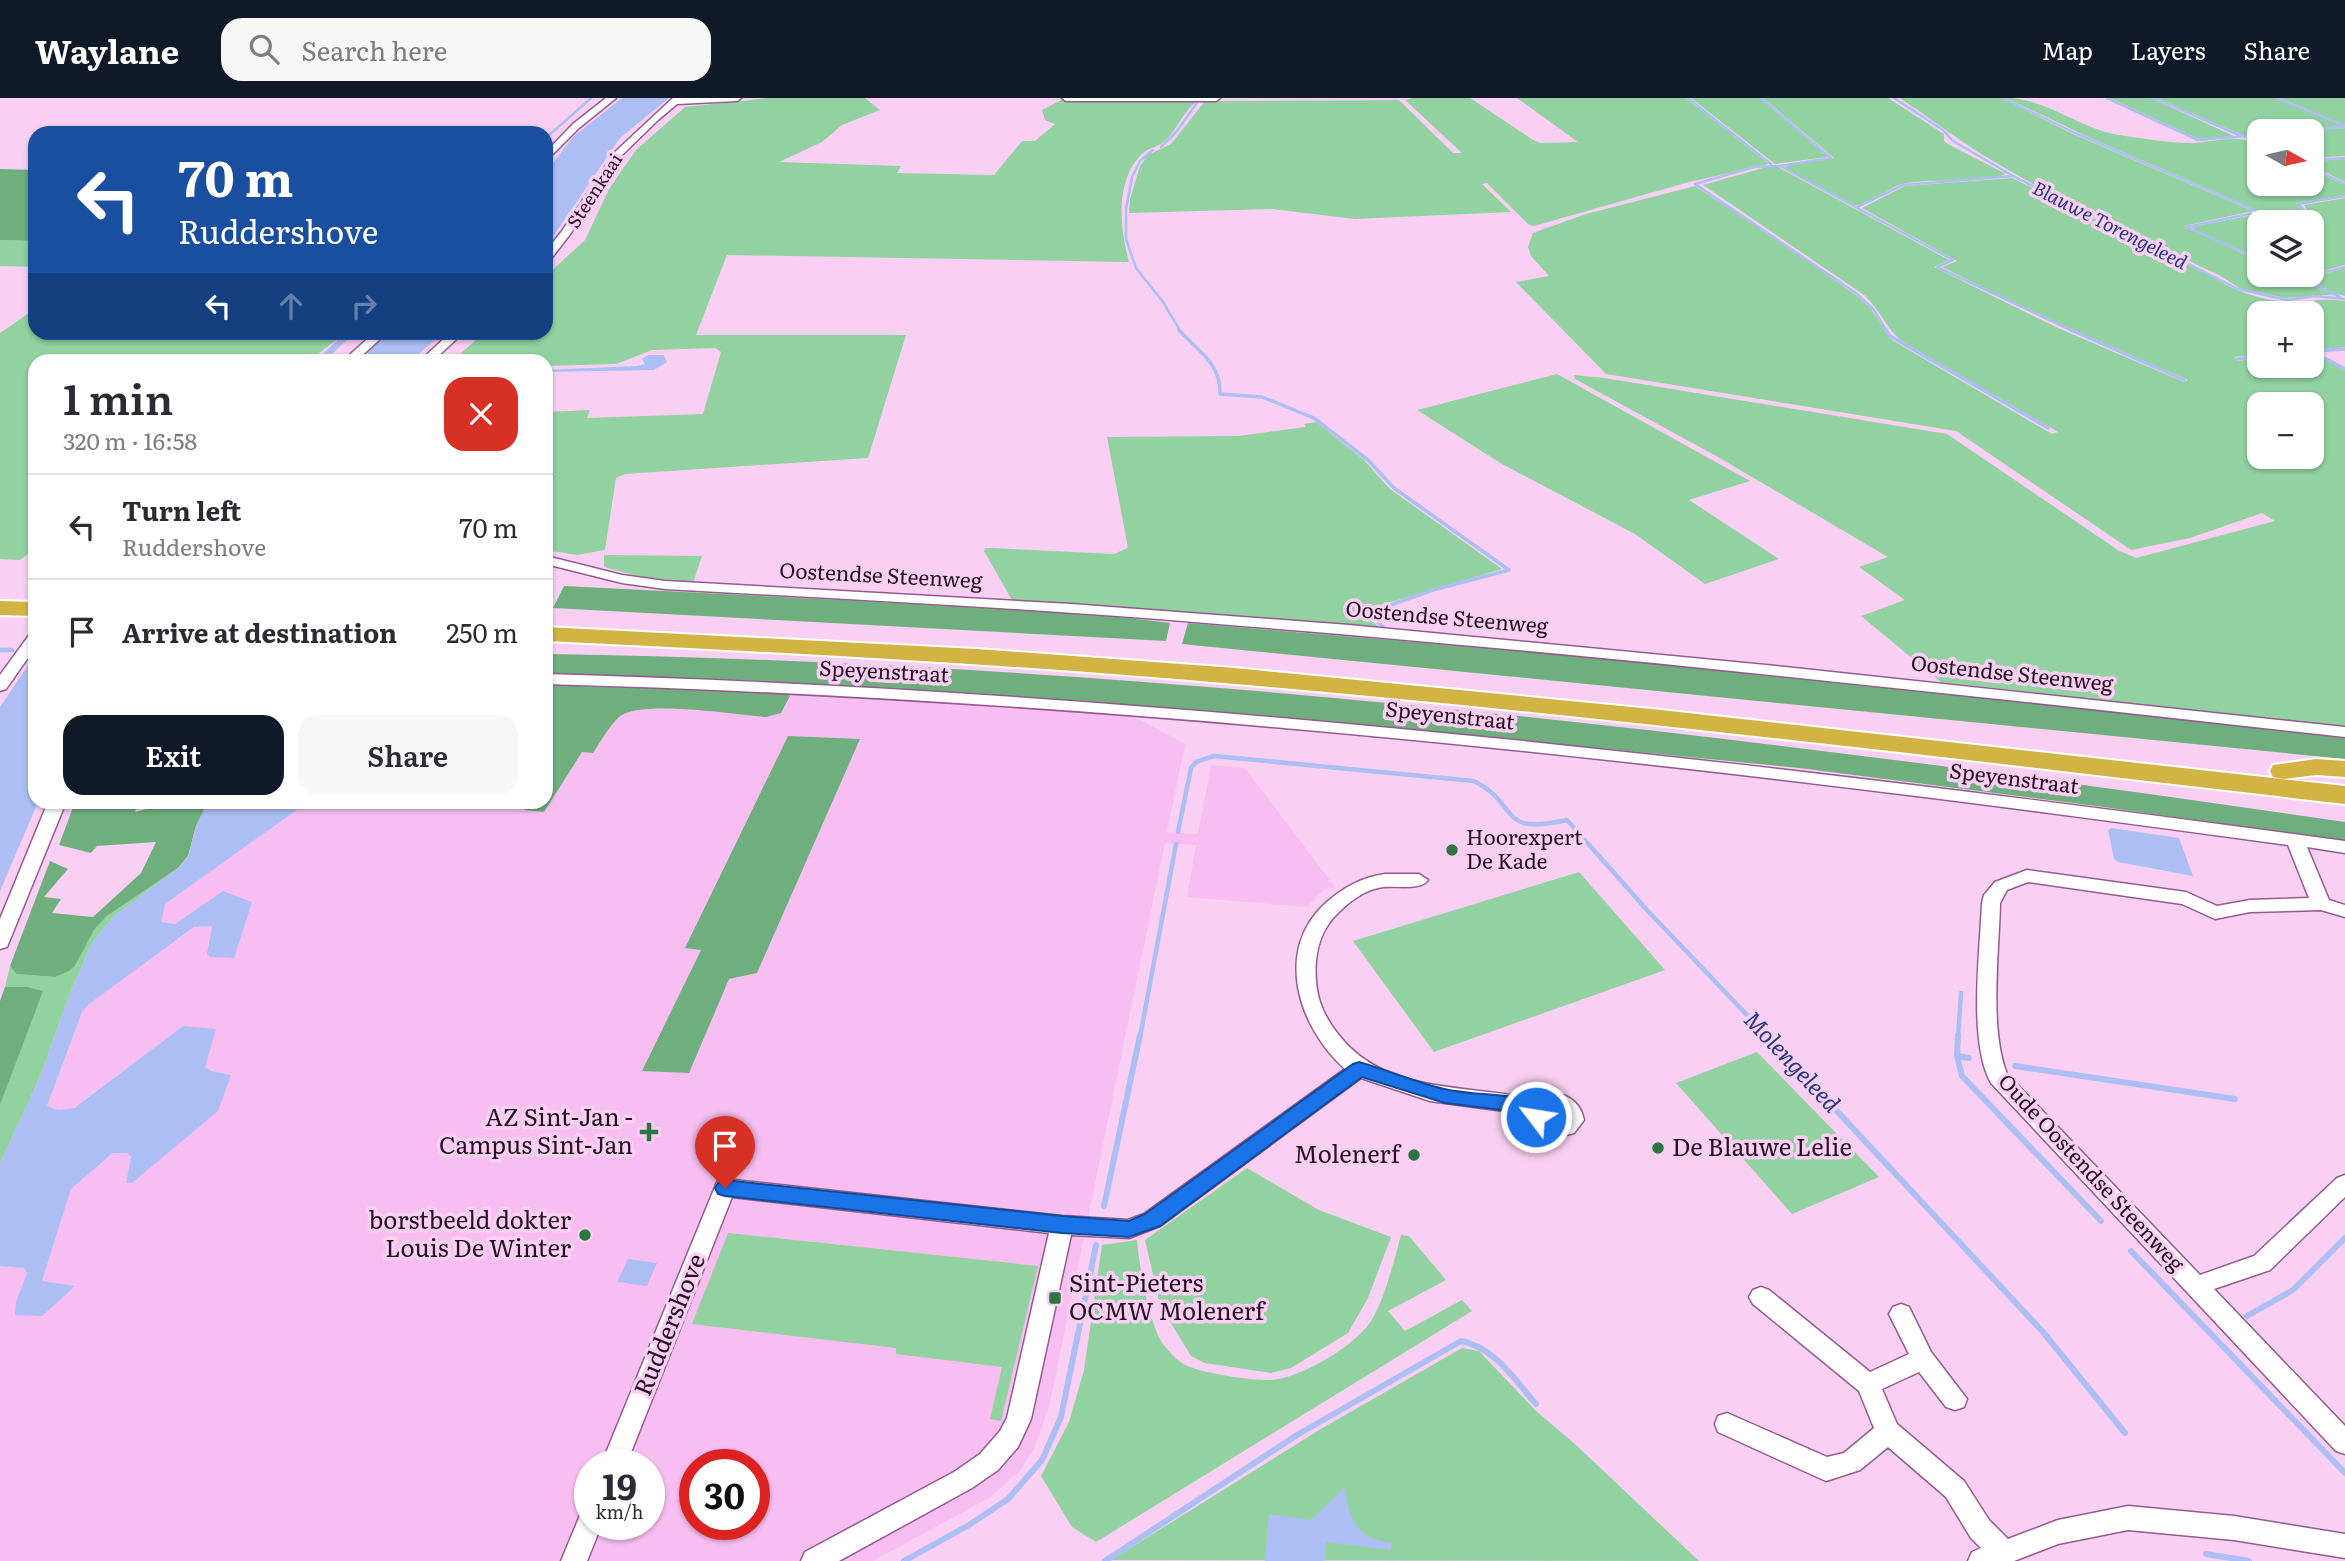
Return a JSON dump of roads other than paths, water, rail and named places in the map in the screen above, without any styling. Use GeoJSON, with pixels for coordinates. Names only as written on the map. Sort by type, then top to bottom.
{"type":"FeatureCollection","features":[{"type":"Feature","properties":{"kind":"highway"},"geometry":{"type":"LineString","coordinates":[[0,608],[28,609]]}},
{"type":"Feature","properties":{"kind":"highway"},"geometry":{"type":"LineString","coordinates":[[553,620],[972,641],[1260,662],[1474,682],[2345,778]]}},
{"type":"Feature","properties":{"kind":"highway"},"geometry":{"type":"LineString","coordinates":[[0,623],[28,623]]}},
{"type":"Feature","properties":{"kind":"highway"},"geometry":{"type":"LineString","coordinates":[[553,634],[894,651],[1234,676],[1473,698],[2345,795]]}},
{"type":"Feature","properties":{"kind":"highway"},"geometry":{"type":"LineString","coordinates":[[2283,771],[2316,767],[2345,769]]}},
{"type":"Feature","properties":{"kind":"highway"},"geometry":{"type":"LineString","coordinates":[[2210,780],[2284,798],[2345,807]]}},
{"type":"Feature","properties":{"kind":"street"},"geometry":{"type":"LineString","coordinates":[[553,151],[576,126],[612,98]]}},
{"type":"Feature","properties":{"kind":"street"},"geometry":{"type":"LineString","coordinates":[[676,100],[737,98]]}},
{"type":"Feature","properties":{"kind":"street"},"geometry":{"type":"LineString","coordinates":[[1066,98],[1216,98]]}},
{"type":"Feature","properties":{"kind":"street","name":"Steenkaai"},"geometry":{"type":"LineString","coordinates":[[553,250],[573,227],[617,156],[636,134],[676,100]]}},
{"type":"Feature","properties":{"kind":"street"},"geometry":{"type":"LineString","coordinates":[[357,354],[374,340]]}},
{"type":"Feature","properties":{"kind":"street"},"geometry":{"type":"LineString","coordinates":[[434,354],[450,340]]}},
{"type":"Feature","properties":{"kind":"street","name":"Oostendse Steenweg"},"geometry":{"type":"LineString","coordinates":[[553,562],[622,579],[665,585],[1042,606],[1413,636],[1899,683],[2345,733]]}},
{"type":"Feature","properties":{"kind":"street"},"geometry":{"type":"LineString","coordinates":[[0,686],[28,647]]}},
{"type":"Feature","properties":{"kind":"street","name":"Speyenstraat"},"geometry":{"type":"LineString","coordinates":[[553,679],[667,682],[1097,708],[1325,727],[1847,782],[2345,847]]}},
{"type":"Feature","properties":{"kind":"street"},"geometry":{"type":"LineString","coordinates":[[0,943],[54,809]]}},
{"type":"Feature","properties":{"kind":"street"},"geometry":{"type":"LineString","coordinates":[[2295,840],[2321,904]]}},
{"type":"Feature","properties":{"kind":"street","name":"Oude Oostendse Steenweg"},"geometry":{"type":"LineString","coordinates":[[2345,911],[2321,904],[2250,906],[2215,913],[2186,898],[2039,877],[2010,881],[1993,895],[1988,1030],[1990,1057],[1998,1077],[2345,1443]]}},
{"type":"Feature","properties":{"kind":"street"},"geometry":{"type":"LineString","coordinates":[[1419,880],[1367,885],[1341,901],[1321,920],[1309,942],[1303,969],[1306,992],[1315,1017],[1332,1043],[1359,1069],[1445,1096],[1526,1106]]}},
{"type":"Feature","properties":{"kind":"street","name":"Ruddershove"},"geometry":{"type":"LineString","coordinates":[[619,1449],[725,1188],[1062,1225],[1129,1229],[1153,1220],[1359,1069]]}},
{"type":"Feature","properties":{"kind":"street","name":"Oude Oostendse Steenweg"},"geometry":{"type":"LineString","coordinates":[[2196,1286],[2262,1263],[2345,1184]]}},
{"type":"Feature","properties":{"kind":"street"},"geometry":{"type":"LineString","coordinates":[[814,1561],[963,1480],[989,1462],[1009,1439],[1019,1419],[1062,1225]]}},
{"type":"Feature","properties":{"kind":"street"},"geometry":{"type":"LineString","coordinates":[[1762,1297],[1868,1384],[1888,1432],[1955,1489],[1980,1529],[1992,1557],[2058,1532],[2128,1518],[2234,1528],[2345,1546]]}},
{"type":"Feature","properties":{"kind":"street"},"geometry":{"type":"LineString","coordinates":[[1900,1314],[1923,1359],[1955,1399]]}},
{"type":"Feature","properties":{"kind":"street"},"geometry":{"type":"LineString","coordinates":[[1868,1384],[1923,1359]]}},
{"type":"Feature","properties":{"kind":"street"},"geometry":{"type":"LineString","coordinates":[[1727,1424],[1826,1469],[1851,1462],[1888,1432]]}},
{"type":"Feature","properties":{"kind":"street"},"geometry":{"type":"LineString","coordinates":[[574,1561],[583,1540]]}},
{"type":"Feature","properties":{"kind":"water"},"geometry":{"type":"Polygon","coordinates":[[[622,98],[669,98],[620,138],[553,237],[553,163],[573,137],[622,98]]]}},
{"type":"Feature","properties":{"kind":"water"},"geometry":{"type":"Polygon","coordinates":[[[338,340],[347,340],[332,354],[323,354],[338,340]]]}},
{"type":"Feature","properties":{"kind":"water"},"geometry":{"type":"Polygon","coordinates":[[[381,340],[435,340],[418,354],[363,354],[381,340]]]}},
{"type":"Feature","properties":{"kind":"water"},"geometry":{"type":"Polygon","coordinates":[[[648,355],[664,355],[667,362],[654,370],[553,372],[553,370],[637,366],[645,364],[642,359],[648,355]]]}},
{"type":"Feature","properties":{"kind":"water"},"geometry":{"type":"Polygon","coordinates":[[[28,665],[28,809],[35,809],[0,891],[0,707],[28,665]]]}},
{"type":"Feature","properties":{"kind":"water"},"geometry":{"type":"Polygon","coordinates":[[[204,809],[298,809],[165,904],[161,922],[175,924],[223,891],[252,902],[234,958],[210,957],[207,954],[212,926],[194,927],[89,1004],[82,1012],[47,1106],[58,1110],[74,1108],[183,1026],[216,1029],[205,1067],[231,1075],[218,1111],[132,1183],[126,1183],[131,1157],[127,1153],[113,1153],[71,1189],[42,1281],[75,1286],[42,1316],[15,1315],[16,1302],[27,1273],[24,1268],[0,1266],[0,1164],[40,1077],[69,996],[92,943],[114,916],[178,868],[188,857],[196,826],[204,809]]]}},
{"type":"Feature","properties":{"kind":"water"},"geometry":{"type":"Polygon","coordinates":[[[2111,828],[2179,838],[2193,876],[2118,862],[2114,859],[2108,830],[2111,828]]]}},
{"type":"Feature","properties":{"kind":"water"},"geometry":{"type":"Polygon","coordinates":[[[628,1259],[657,1263],[647,1286],[617,1282],[628,1259]]]}},
{"type":"Feature","properties":{"kind":"water"},"geometry":{"type":"Polygon","coordinates":[[[1345,1487],[1349,1509],[1357,1526],[1370,1537],[1392,1543],[1391,1550],[1326,1542],[1324,1561],[1265,1561],[1269,1514],[1311,1520],[1345,1487]]]}},
{"type":"Feature","properties":{"kind":"waterway"},"geometry":{"type":"LineString","coordinates":[[553,132],[591,98]]}},
{"type":"Feature","properties":{"kind":"waterway"},"geometry":{"type":"LineString","coordinates":[[1688,98],[1771,164]]}},
{"type":"Feature","properties":{"kind":"waterway"},"geometry":{"type":"LineString","coordinates":[[1761,98],[1831,158],[1780,166]]}},
{"type":"Feature","properties":{"kind":"waterway","name":"Blauwe Torengeleed"},"geometry":{"type":"LineString","coordinates":[[1894,98],[1943,130],[1953,141],[2013,176]]}},
{"type":"Feature","properties":{"kind":"waterway"},"geometry":{"type":"LineString","coordinates":[[2003,98],[2075,133],[2254,210]]}},
{"type":"Feature","properties":{"kind":"waterway"},"geometry":{"type":"LineString","coordinates":[[2107,98],[2198,140],[2247,136]]}},
{"type":"Feature","properties":{"kind":"waterway"},"geometry":{"type":"LineString","coordinates":[[2154,98],[2241,136]]}},
{"type":"Feature","properties":{"kind":"waterway"},"geometry":{"type":"LineString","coordinates":[[2276,98],[2345,126]]}},
{"type":"Feature","properties":{"kind":"waterway","name":"Molengeleed"},"geometry":{"type":"LineString","coordinates":[[1161,147],[1177,131],[1199,100]]}},
{"type":"Feature","properties":{"kind":"waterway"},"geometry":{"type":"LineString","coordinates":[[2324,128],[2344,127]]}},
{"type":"Feature","properties":{"kind":"waterway"},"geometry":{"type":"LineString","coordinates":[[1153,150],[1140,161],[1132,177],[1126,209],[1126,239],[1136,268],[1163,302],[1181,332]]}},
{"type":"Feature","properties":{"kind":"waterway"},"geometry":{"type":"LineString","coordinates":[[2324,159],[2345,158]]}},
{"type":"Feature","properties":{"kind":"waterway"},"geometry":{"type":"LineString","coordinates":[[1780,166],[1953,260],[1937,267],[2075,332]]}},
{"type":"Feature","properties":{"kind":"waterway"},"geometry":{"type":"LineString","coordinates":[[1780,166],[1754,167],[1695,184],[1856,293],[1874,310],[1887,332]]}},
{"type":"Feature","properties":{"kind":"waterway"},"geometry":{"type":"LineString","coordinates":[[2324,174],[2345,184]]}},
{"type":"Feature","properties":{"kind":"waterway"},"geometry":{"type":"LineString","coordinates":[[1857,207],[1903,185],[2013,176]]}},
{"type":"Feature","properties":{"kind":"waterway","name":"Blauwe Torengeleed"},"geometry":{"type":"LineString","coordinates":[[2013,176],[2238,289],[2287,300],[2314,296],[2345,299]]}},
{"type":"Feature","properties":{"kind":"waterway"},"geometry":{"type":"LineString","coordinates":[[2304,210],[2298,204],[2345,196]]}},
{"type":"Feature","properties":{"kind":"waterway"},"geometry":{"type":"LineString","coordinates":[[2247,214],[2186,227],[2247,254]]}},
{"type":"Feature","properties":{"kind":"waterway"},"geometry":{"type":"LineString","coordinates":[[2324,272],[2345,267]]}},
{"type":"Feature","properties":{"kind":"waterway"},"geometry":{"type":"LineString","coordinates":[[2319,287],[2340,297]]}},
{"type":"Feature","properties":{"kind":"waterway"},"geometry":{"type":"LineString","coordinates":[[1886,330],[1890,336],[2048,428]]}},
{"type":"Feature","properties":{"kind":"waterway"},"geometry":{"type":"LineString","coordinates":[[2071,330],[2184,380]]}},
{"type":"Feature","properties":{"kind":"waterway"},"geometry":{"type":"LineString","coordinates":[[1181,332],[1212,366],[1217,374],[1220,394],[1262,397],[1314,418],[1368,460],[1394,488],[1509,570],[1433,590],[1371,612],[1372,617],[1388,631]]}},
{"type":"Feature","properties":{"kind":"waterway"},"geometry":{"type":"LineString","coordinates":[[2324,350],[2345,349]]}},
{"type":"Feature","properties":{"kind":"waterway"},"geometry":{"type":"LineString","coordinates":[[2237,359],[2247,358]]}},
{"type":"Feature","properties":{"kind":"waterway"},"geometry":{"type":"LineString","coordinates":[[2324,358],[2345,369]]}},
{"type":"Feature","properties":{"kind":"waterway"},"geometry":{"type":"LineString","coordinates":[[1,650],[12,650]]}},
{"type":"Feature","properties":{"kind":"waterway"},"geometry":{"type":"LineString","coordinates":[[1178,832],[1191,768],[1196,762],[1214,756],[1474,781],[1489,790],[1519,821],[1545,824],[1567,820],[1647,910],[1768,1037]]}},
{"type":"Feature","properties":{"kind":"waterway"},"geometry":{"type":"LineString","coordinates":[[1140,1037],[1176,844]]}},
{"type":"Feature","properties":{"kind":"waterway"},"geometry":{"type":"LineString","coordinates":[[1958,1037],[1961,993]]}},
{"type":"Feature","properties":{"kind":"waterway"},"geometry":{"type":"LineString","coordinates":[[1104,1206],[1140,1035]]}},
{"type":"Feature","properties":{"kind":"waterway","name":"Molengeleed"},"geometry":{"type":"LineString","coordinates":[[1766,1035],[2043,1332],[2125,1433]]}},
{"type":"Feature","properties":{"kind":"waterway"},"geometry":{"type":"LineString","coordinates":[[1957,1056],[1958,1035]]}},
{"type":"Feature","properties":{"kind":"waterway"},"geometry":{"type":"LineString","coordinates":[[1957,1056],[1969,1058]]}},
{"type":"Feature","properties":{"kind":"waterway"},"geometry":{"type":"LineString","coordinates":[[1957,1056],[1962,1076],[2101,1221]]}},
{"type":"Feature","properties":{"kind":"waterway"},"geometry":{"type":"LineString","coordinates":[[2015,1066],[2235,1099]]}},
{"type":"Feature","properties":{"kind":"waterway"},"geometry":{"type":"LineString","coordinates":[[2247,1316],[2293,1290],[2345,1238]]}},
{"type":"Feature","properties":{"kind":"waterway"},"geometry":{"type":"LineString","coordinates":[[904,1561],[969,1525],[1008,1499],[1042,1460],[1061,1417],[1096,1245]]}},
{"type":"Feature","properties":{"kind":"waterway"},"geometry":{"type":"LineString","coordinates":[[2131,1251],[2345,1473]]}},
{"type":"Feature","properties":{"kind":"waterway"},"geometry":{"type":"LineString","coordinates":[[1105,1561],[1297,1435],[1461,1341],[1473,1344],[1494,1357],[1536,1404]]}},
{"type":"Feature","properties":{"kind":"waterway","name":"Molengeleed"},"geometry":{"type":"LineString","coordinates":[[2206,1554],[2249,1561]]}},
{"type":"Feature","properties":{"kind":"place","name":"Hoorexpert De Kade"},"geometry":{"type":"Point","coordinates":[1452,850]}},
{"type":"Feature","properties":{"kind":"place","name":"AZ Sint-Jan - Campus Sint-Jan"},"geometry":{"type":"Point","coordinates":[649,1132]}},
{"type":"Feature","properties":{"kind":"place","name":"De Blauwe Lelie"},"geometry":{"type":"Point","coordinates":[1658,1148]}},
{"type":"Feature","properties":{"kind":"place","name":"Molenerf"},"geometry":{"type":"Point","coordinates":[1414,1155]}},
{"type":"Feature","properties":{"kind":"place","name":"borstbeeld dokter Louis De Winter"},"geometry":{"type":"Point","coordinates":[585,1235]}},
{"type":"Feature","properties":{"kind":"place","name":"Sint-Pieters OCMW Molenerf"},"geometry":{"type":"Point","coordinates":[1055,1298]}}]}
